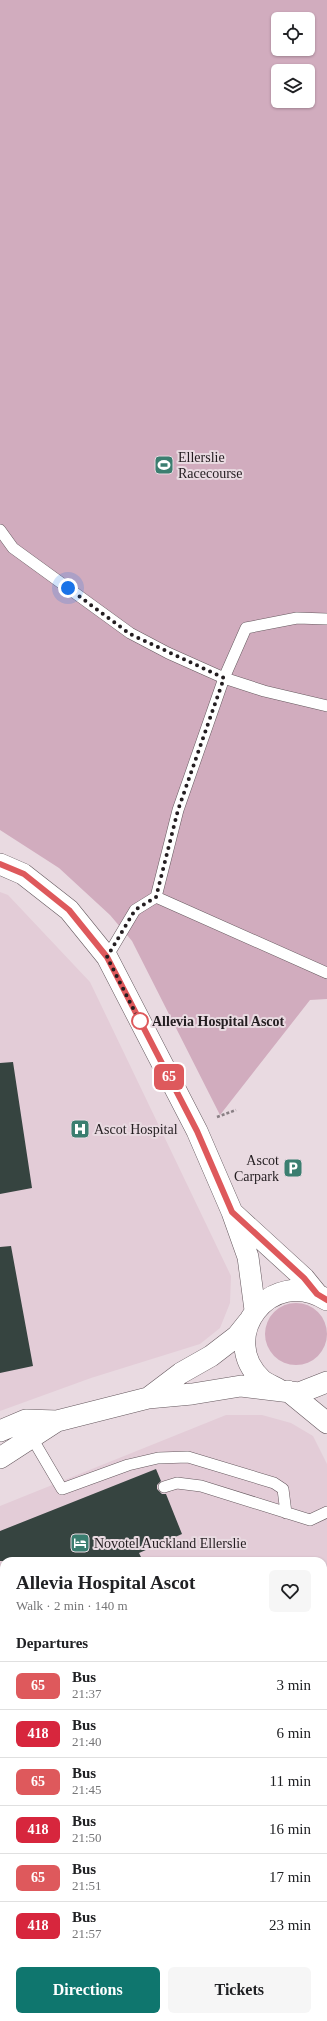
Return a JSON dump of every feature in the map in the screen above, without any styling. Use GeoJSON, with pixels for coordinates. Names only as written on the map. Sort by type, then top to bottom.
{"type":"FeatureCollection","features":[{"type":"Feature","properties":{"kind":"street"},"geometry":{"type":"LineString","coordinates":[[0,864],[24,874],[69,910],[107,957],[197,1131],[232,1212],[248,1257],[252,1315],[245,1338],[246,1354],[254,1370],[263,1380],[283,1390],[327,1423]]}},
{"type":"Feature","properties":{"kind":"street"},"geometry":{"type":"LineString","coordinates":[[232,1212],[324,1298]]}},
{"type":"Feature","properties":{"kind":"street"},"geometry":{"type":"LineString","coordinates":[[148,1398],[181,1373],[211,1356],[237,1336],[252,1315],[274,1294],[283,1291],[300,1289],[324,1298]]}},
{"type":"Feature","properties":{"kind":"street"},"geometry":{"type":"LineString","coordinates":[[0,1431],[26,1420],[57,1421],[148,1398],[192,1394],[241,1386],[299,1392],[327,1382]]}},
{"type":"Feature","properties":{"kind":"street"},"geometry":{"type":"LineString","coordinates":[[0,1458],[57,1421]]}},
{"type":"Feature","properties":{"kind":"lane"},"geometry":{"type":"LineString","coordinates":[[0,530],[13,548],[130,634],[224,678],[264,691],[327,706]]}},
{"type":"Feature","properties":{"kind":"lane"},"geometry":{"type":"LineString","coordinates":[[107,957],[135,910],[156,897],[178,810],[224,678],[246,628],[297,618],[327,619]]}},
{"type":"Feature","properties":{"kind":"lane"},"geometry":{"type":"LineString","coordinates":[[156,897],[327,973]]}},
{"type":"Feature","properties":{"kind":"lane"},"geometry":{"type":"LineString","coordinates":[[32,1438],[62,1489],[128,1465],[158,1458],[188,1456],[274,1483],[283,1489],[286,1512]]}},
{"type":"Feature","properties":{"kind":"lane"},"geometry":{"type":"LineString","coordinates":[[164,1487],[177,1483],[201,1486],[310,1520],[327,1512]]}},
{"type":"Feature","properties":{"kind":"path"},"geometry":{"type":"LineString","coordinates":[[214,1118],[236,1110]]}},
{"type":"Feature","properties":{"kind":"shaded area","name":"Ellerslie Racecourse"},"geometry":{"type":"Polygon","coordinates":[[[0,0],[327,0],[327,999],[310,1000],[220,1115],[132,941],[110,915],[59,868],[0,830],[0,0]]]}},
{"type":"Feature","properties":{"kind":"shaded area","name":"Ascot Hospital"},"geometry":{"type":"Polygon","coordinates":[[[0,892],[8,895],[90,982],[231,1276],[230,1303],[220,1328],[200,1344],[91,1378],[0,1411],[0,892]]]}},
{"type":"Feature","properties":{"kind":"shaded area"},"geometry":{"type":"Polygon","coordinates":[[[296,1303],[308,1305],[318,1312],[325,1322],[327,1334],[325,1346],[318,1356],[308,1363],[296,1365],[284,1363],[274,1356],[267,1346],[265,1334],[267,1322],[274,1312],[284,1305],[296,1303]]]}},
{"type":"Feature","properties":{"kind":"shaded area"},"geometry":{"type":"Polygon","coordinates":[[[226,1415],[262,1415],[291,1423],[313,1436],[327,1464],[327,1557],[0,1557],[0,1506],[226,1415]]]}},
{"type":"Feature","properties":{"kind":"building"},"geometry":{"type":"Polygon","coordinates":[[[13,1062],[32,1188],[0,1194],[0,1063],[13,1062]]]}},
{"type":"Feature","properties":{"kind":"building"},"geometry":{"type":"Polygon","coordinates":[[[11,1246],[33,1366],[0,1373],[0,1247],[11,1246]]]}},
{"type":"Feature","properties":{"kind":"building","name":"Novotel Auckland Ellerslie"},"geometry":{"type":"Polygon","coordinates":[[[156,1469],[161,1481],[157,1485],[157,1489],[162,1494],[166,1494],[182,1534],[139,1553],[141,1557],[0,1557],[0,1531],[156,1469]]]}},
{"type":"Feature","properties":{"kind":"bus line","name":"65"},"geometry":{"type":"LineString","coordinates":[[0,864],[24,874],[69,910],[107,957],[197,1131],[232,1212],[264,1240],[279,1257],[304,1278],[317,1294],[327,1300]]}},
{"type":"Feature","properties":{"kind":"place","name":"Ellerslie Racecourse"},"geometry":{"type":"Point","coordinates":[164,465]}},
{"type":"Feature","properties":{"kind":"place","name":"Allevia Hospital Ascot"},"geometry":{"type":"Point","coordinates":[140,1021]}},
{"type":"Feature","properties":{"kind":"place","name":"Ascot Hospital"},"geometry":{"type":"Point","coordinates":[80,1129]}},
{"type":"Feature","properties":{"kind":"place","name":"Ascot Carpark"},"geometry":{"type":"Point","coordinates":[293,1168]}},
{"type":"Feature","properties":{"kind":"place","name":"Novotel Auckland Ellerslie"},"geometry":{"type":"Point","coordinates":[80,1543]}},
{"type":"Feature","properties":{"kind":"route"},"geometry":{"type":"LineString","coordinates":[[68,588],[130,634],[224,678],[178,810],[156,897],[135,910],[107,957],[141,1024],[140,1021]]}}]}
